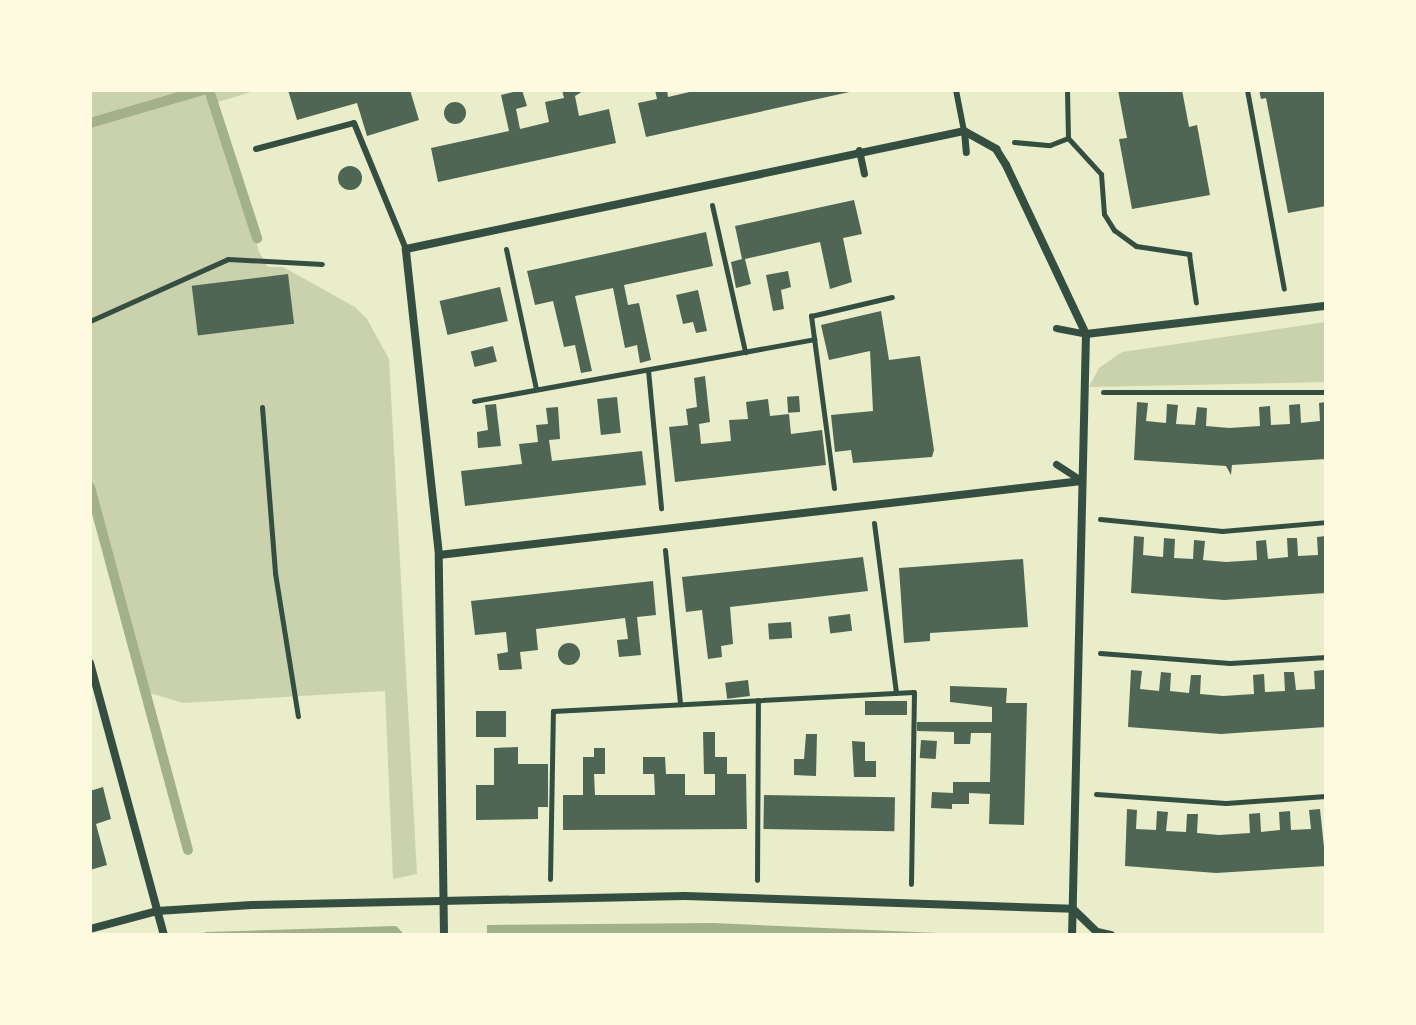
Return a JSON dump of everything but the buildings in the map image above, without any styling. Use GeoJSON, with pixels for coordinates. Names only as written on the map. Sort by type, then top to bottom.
{"type":"FeatureCollection","features":[{"type":"Feature","properties":{"kind":"street"},"geometry":{"type":"LineString","coordinates":[[964,131],[966,152]]}},
{"type":"Feature","properties":{"kind":"street"},"geometry":{"type":"LineString","coordinates":[[444,935],[447,897],[439,555],[406,249],[859,150],[964,131],[982,137],[1006,165],[1086,334],[1072,935]]}},
{"type":"Feature","properties":{"kind":"street"},"geometry":{"type":"LineString","coordinates":[[859,150],[864,173]]}},
{"type":"Feature","properties":{"kind":"street"},"geometry":{"type":"LineString","coordinates":[[1056,328],[1086,334],[1326,306]]}},
{"type":"Feature","properties":{"kind":"street"},"geometry":{"type":"LineString","coordinates":[[1056,464],[1082,481]]}},
{"type":"Feature","properties":{"kind":"street"},"geometry":{"type":"LineString","coordinates":[[439,555],[872,505],[960,491],[1082,481]]}},
{"type":"Feature","properties":{"kind":"street"},"geometry":{"type":"LineString","coordinates":[[90,663],[164,935]]}},
{"type":"Feature","properties":{"kind":"street"},"geometry":{"type":"LineString","coordinates":[[90,929],[157,911],[447,897],[757,897],[1073,909],[1097,932],[1111,935]]}},
{"type":"Feature","properties":{"kind":"lane"},"geometry":{"type":"LineString","coordinates":[[956,90],[964,131]]}},
{"type":"Feature","properties":{"kind":"lane"},"geometry":{"type":"LineString","coordinates":[[256,149],[354,123],[406,249]]}},
{"type":"Feature","properties":{"kind":"path"},"geometry":{"type":"LineString","coordinates":[[1067,90],[1068,138],[1101,174],[1104,214],[1114,230],[1136,246],[1189,254],[1198,320]]}},
{"type":"Feature","properties":{"kind":"path"},"geometry":{"type":"LineString","coordinates":[[1247,90],[1288,310]]}},
{"type":"Feature","properties":{"kind":"path"},"geometry":{"type":"LineString","coordinates":[[982,137],[1050,145],[1068,138]]}},
{"type":"Feature","properties":{"kind":"path"},"geometry":{"type":"LineString","coordinates":[[708,184],[745,352]]}},
{"type":"Feature","properties":{"kind":"path"},"geometry":{"type":"LineString","coordinates":[[501,229],[536,389]]}},
{"type":"Feature","properties":{"kind":"path"},"geometry":{"type":"LineString","coordinates":[[90,321],[228,259],[322,264]]}},
{"type":"Feature","properties":{"kind":"path"},"geometry":{"type":"LineString","coordinates":[[837,509],[811,316],[892,297]]}},
{"type":"Feature","properties":{"kind":"path"},"geometry":{"type":"LineString","coordinates":[[474,401],[814,339]]}},
{"type":"Feature","properties":{"kind":"path"},"geometry":{"type":"LineString","coordinates":[[1085,391],[1326,392]]}},
{"type":"Feature","properties":{"kind":"path"},"geometry":{"type":"LineString","coordinates":[[262,407],[275,573],[298,716]]}},
{"type":"Feature","properties":{"kind":"path"},"geometry":{"type":"LineString","coordinates":[[872,505],[896,693]]}},
{"type":"Feature","properties":{"kind":"path"},"geometry":{"type":"LineString","coordinates":[[1082,518],[1222,531],[1326,522]]}},
{"type":"Feature","properties":{"kind":"path"},"geometry":{"type":"LineString","coordinates":[[1078,652],[1230,663],[1326,657]]}},
{"type":"Feature","properties":{"kind":"path"},"geometry":{"type":"LineString","coordinates":[[549,896],[553,711],[914,692],[911,901]]}},
{"type":"Feature","properties":{"kind":"path"},"geometry":{"type":"LineString","coordinates":[[757,897],[758,700]]}},
{"type":"Feature","properties":{"kind":"path"},"geometry":{"type":"LineString","coordinates":[[1075,793],[1226,803],[1326,796]]}},
{"type":"Feature","properties":{"kind":"shaded area"},"geometry":{"type":"Polygon","coordinates":[[[90,90],[258,90],[218,102],[259,252],[268,267],[283,267],[355,307],[367,319],[389,359],[417,874],[393,879],[385,691],[183,703],[140,690],[90,498],[90,90]]]}},
{"type":"Feature","properties":{"kind":"shaded area"},"geometry":{"type":"Polygon","coordinates":[[[1326,322],[1326,382],[1089,387],[1099,368],[1122,352],[1326,322]]]}},
{"type":"Feature","properties":{"kind":"shaded area"},"geometry":{"type":"Polygon","coordinates":[[[713,923],[984,935],[487,935],[487,925],[713,923]]]}},
{"type":"Feature","properties":{"kind":"shaded area"},"geometry":{"type":"Polygon","coordinates":[[[396,926],[405,935],[203,935],[205,932],[396,926]]]}},
{"type":"Feature","properties":{"kind":"waterway"},"geometry":{"type":"LineString","coordinates":[[90,123],[203,90]]}},
{"type":"Feature","properties":{"kind":"waterway"},"geometry":{"type":"LineString","coordinates":[[209,90],[257,238]]}},
{"type":"Feature","properties":{"kind":"waterway"},"geometry":{"type":"LineString","coordinates":[[90,487],[188,850]]}}]}
